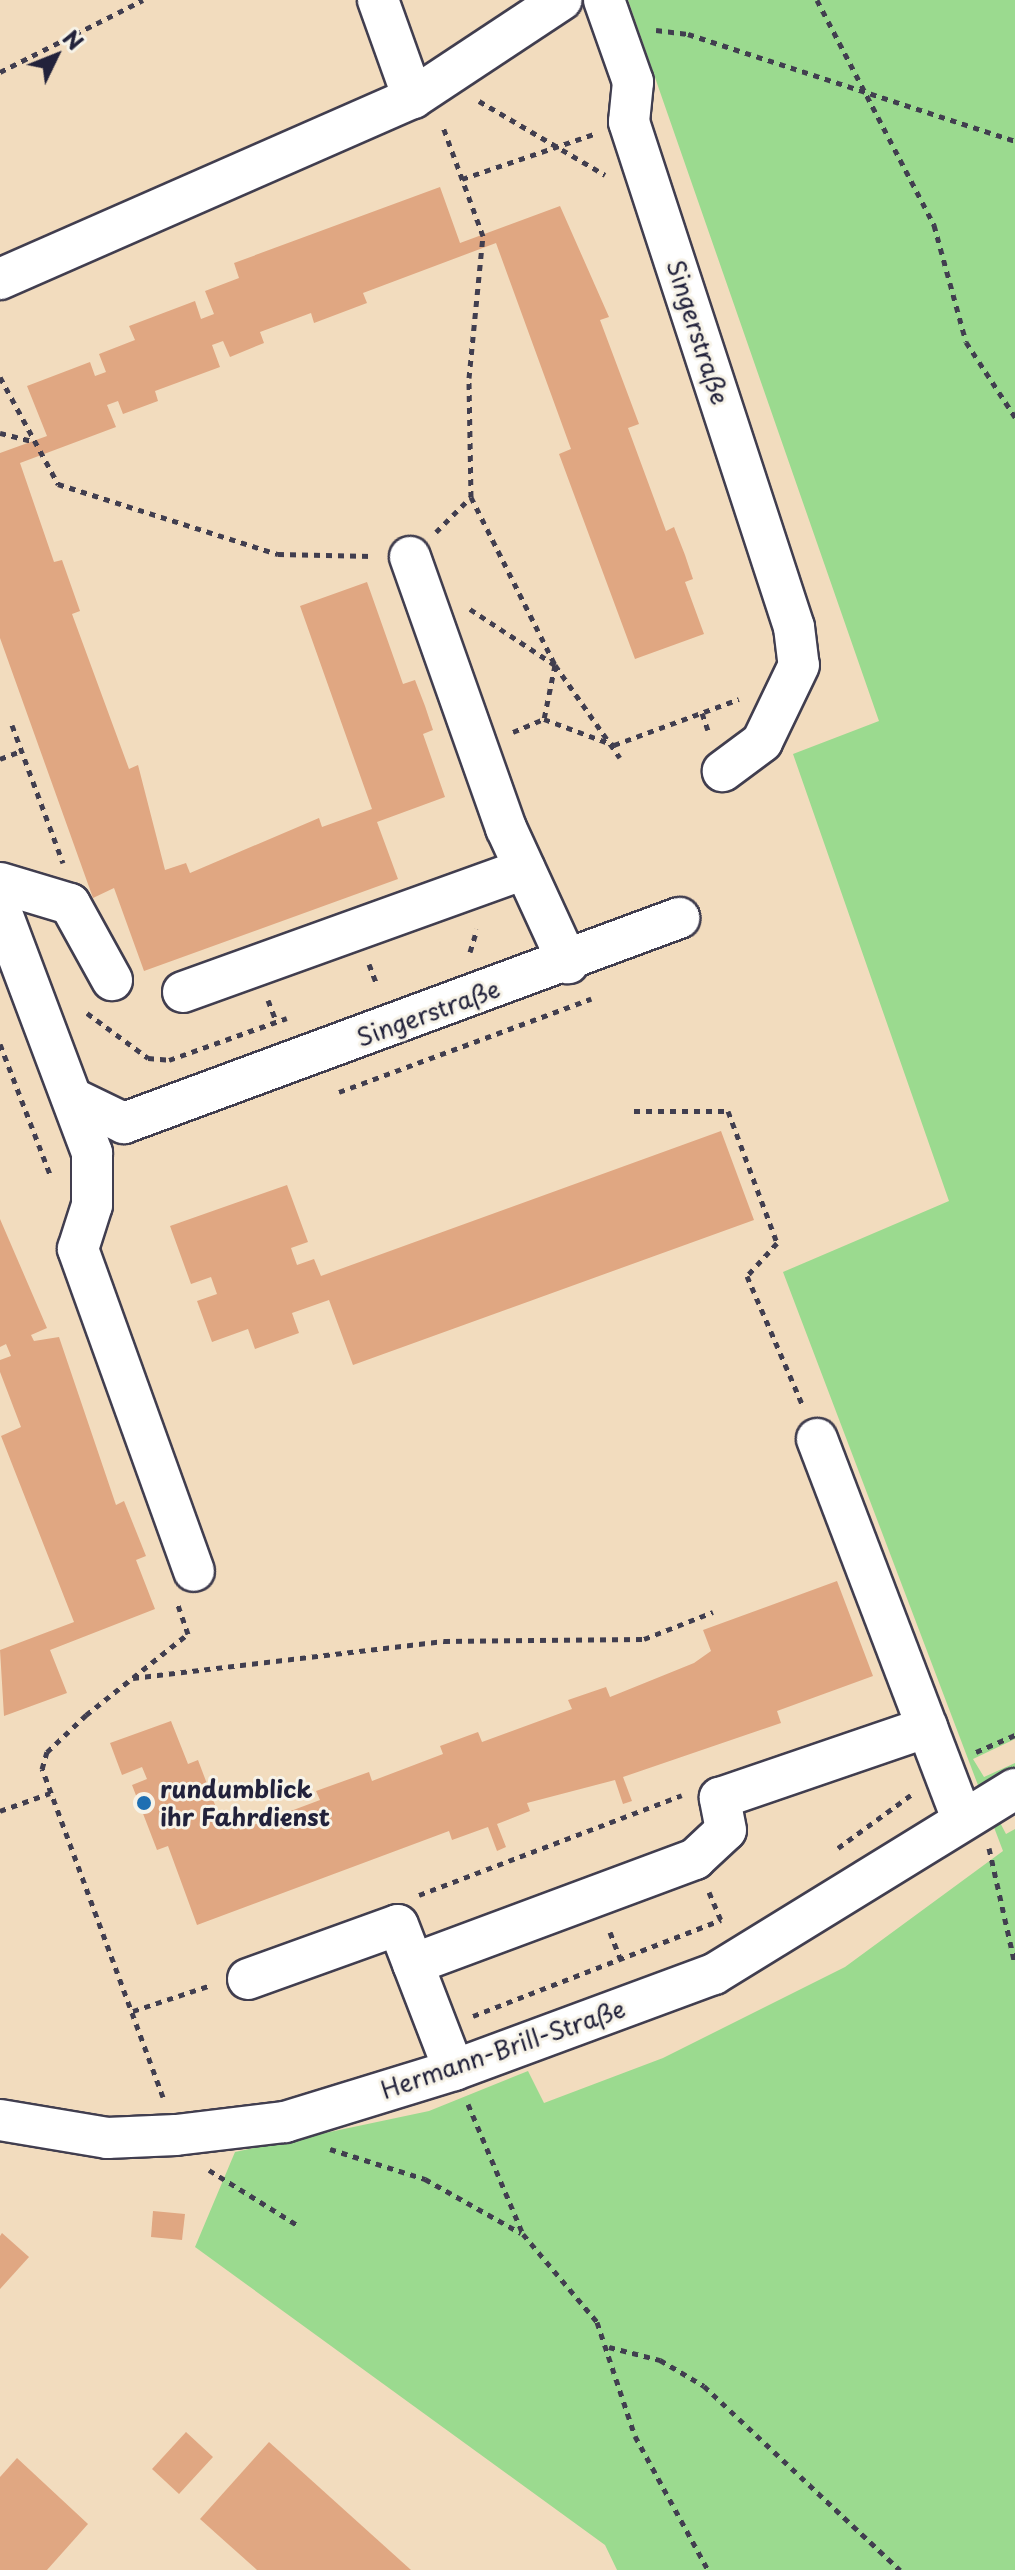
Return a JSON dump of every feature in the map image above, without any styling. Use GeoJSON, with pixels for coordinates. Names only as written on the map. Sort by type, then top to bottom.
{"type":"FeatureCollection","features":[{"type":"Feature","properties":{"kind":"street"},"geometry":{"type":"LineString","coordinates":[[378,0],[430,90]]}},
{"type":"Feature","properties":{"kind":"street"},"geometry":{"type":"LineString","coordinates":[[0,279],[430,90],[561,0]]}},
{"type":"Feature","properties":{"kind":"street","name":"Singerstraße"},"geometry":{"type":"LineString","coordinates":[[608,12],[633,82],[604,130],[794,627],[799,665],[762,742],[723,771]]}},
{"type":"Feature","properties":{"kind":"street"},"geometry":{"type":"LineString","coordinates":[[416,572],[525,869],[568,963]]}},
{"type":"Feature","properties":{"kind":"street"},"geometry":{"type":"LineString","coordinates":[[183,992],[525,869]]}},
{"type":"Feature","properties":{"kind":"street"},"geometry":{"type":"LineString","coordinates":[[0,883],[70,904],[112,980]]}},
{"type":"Feature","properties":{"kind":"street"},"geometry":{"type":"LineString","coordinates":[[0,908],[92,1153],[92,1205],[78,1249],[194,1571]]}},
{"type":"Feature","properties":{"kind":"street","name":"Singerstraße"},"geometry":{"type":"LineString","coordinates":[[72,1098],[124,1123],[568,963],[679,918]]}},
{"type":"Feature","properties":{"kind":"street"},"geometry":{"type":"LineString","coordinates":[[817,1439],[943,1770],[986,1804]]}},
{"type":"Feature","properties":{"kind":"street"},"geometry":{"type":"LineString","coordinates":[[413,1964],[695,1859],[726,1830],[720,1798],[927,1727]]}},
{"type":"Feature","properties":{"kind":"street","name":"Hermann-Brill-Straße"},"geometry":{"type":"LineString","coordinates":[[0,2120],[107,2138],[176,2135],[285,2122],[454,2070],[714,1974],[986,1804]]}},
{"type":"Feature","properties":{"kind":"street"},"geometry":{"type":"LineString","coordinates":[[248,1979],[398,1925],[454,2070]]}},
{"type":"Feature","properties":{"kind":"path"},"geometry":{"type":"LineString","coordinates":[[0,72],[143,0]]}},
{"type":"Feature","properties":{"kind":"path"},"geometry":{"type":"LineString","coordinates":[[817,0],[858,87],[934,225],[966,342],[1015,417]]}},
{"type":"Feature","properties":{"kind":"path"},"geometry":{"type":"LineString","coordinates":[[608,12],[858,87],[1015,141]]}},
{"type":"Feature","properties":{"kind":"path"},"geometry":{"type":"LineString","coordinates":[[430,90],[557,147],[612,179],[608,168]]}},
{"type":"Feature","properties":{"kind":"path"},"geometry":{"type":"LineString","coordinates":[[430,90],[483,236],[469,378],[471,497],[555,665],[614,745],[620,758]]}},
{"type":"Feature","properties":{"kind":"path"},"geometry":{"type":"LineString","coordinates":[[462,179],[604,130]]}},
{"type":"Feature","properties":{"kind":"path"},"geometry":{"type":"LineString","coordinates":[[0,377],[58,484],[278,554],[416,572],[555,665]]}},
{"type":"Feature","properties":{"kind":"path"},"geometry":{"type":"LineString","coordinates":[[0,433],[33,442]]}},
{"type":"Feature","properties":{"kind":"path"},"geometry":{"type":"LineString","coordinates":[[416,572],[471,497]]}},
{"type":"Feature","properties":{"kind":"path"},"geometry":{"type":"LineString","coordinates":[[544,719],[555,665]]}},
{"type":"Feature","properties":{"kind":"path"},"geometry":{"type":"LineString","coordinates":[[479,746],[544,719],[614,745],[751,694]]}},
{"type":"Feature","properties":{"kind":"path"},"geometry":{"type":"LineString","coordinates":[[702,713],[708,730]]}},
{"type":"Feature","properties":{"kind":"path"},"geometry":{"type":"LineString","coordinates":[[12,725],[69,878],[70,904]]}},
{"type":"Feature","properties":{"kind":"path"},"geometry":{"type":"LineString","coordinates":[[0,759],[21,751]]}},
{"type":"Feature","properties":{"kind":"path"},"geometry":{"type":"LineString","coordinates":[[339,1092],[591,999]]}},
{"type":"Feature","properties":{"kind":"path"},"geometry":{"type":"LineString","coordinates":[[0,1044],[56,1191]]}},
{"type":"Feature","properties":{"kind":"path"},"geometry":{"type":"LineString","coordinates":[[634,1111],[728,1111],[777,1243],[747,1276],[817,1439]]}},
{"type":"Feature","properties":{"kind":"path"},"geometry":{"type":"LineString","coordinates":[[194,1571],[169,1580],[188,1634],[131,1678],[47,1752],[42,1769],[184,2154],[299,2226]]}},
{"type":"Feature","properties":{"kind":"path"},"geometry":{"type":"LineString","coordinates":[[131,1678],[444,1641],[644,1639],[713,1612]]}},
{"type":"Feature","properties":{"kind":"path"},"geometry":{"type":"LineString","coordinates":[[831,1854],[943,1770]]}},
{"type":"Feature","properties":{"kind":"path"},"geometry":{"type":"LineString","coordinates":[[398,1925],[391,1906],[700,1789],[720,1798]]}},
{"type":"Feature","properties":{"kind":"path"},"geometry":{"type":"LineString","coordinates":[[0,1811],[50,1793]]}},
{"type":"Feature","properties":{"kind":"path"},"geometry":{"type":"LineString","coordinates":[[986,1804],[1015,1964]]}},
{"type":"Feature","properties":{"kind":"path"},"geometry":{"type":"LineString","coordinates":[[438,2029],[733,1914]]}},
{"type":"Feature","properties":{"kind":"path"},"geometry":{"type":"LineString","coordinates":[[133,2011],[240,1975],[248,1979]]}},
{"type":"Feature","properties":{"kind":"path"},"geometry":{"type":"LineString","coordinates":[[454,2070],[523,2234],[597,2322],[608,2347],[635,2436],[708,2570]]}},
{"type":"Feature","properties":{"kind":"path"},"geometry":{"type":"LineString","coordinates":[[285,2122],[324,2147],[425,2179],[523,2234]]}},
{"type":"Feature","properties":{"kind":"path"},"geometry":{"type":"LineString","coordinates":[[608,2347],[660,2360],[704,2386],[900,2570]]}},
{"type":"Feature","properties":{"kind":"green space"},"geometry":{"type":"Polygon","coordinates":[[[628,0],[1015,0],[1015,1739],[973,1759],[984,1777],[1015,1763],[1015,1797],[993,1809],[1006,1834],[1015,1829],[1015,2570],[617,2570],[605,2545],[195,2247],[235,2152],[429,2111],[528,2071],[544,2103],[663,2058],[845,1967],[1003,1851],[783,1272],[949,1201],[793,754],[879,721],[628,0]]]}},
{"type":"Feature","properties":{"kind":"building"},"geometry":{"type":"Polygon","coordinates":[[[440,187],[460,243],[560,206],[609,317],[600,320],[639,424],[628,428],[666,531],[674,527],[685,555],[693,579],[685,582],[704,634],[635,659],[559,454],[571,449],[496,243],[363,293],[367,303],[314,323],[311,313],[260,332],[264,343],[230,357],[223,341],[212,345],[220,367],[155,391],[158,401],[123,414],[118,401],[107,405],[116,427],[20,463],[54,562],[62,560],[80,611],[72,614],[129,769],[138,765],[165,870],[186,863],[190,873],[319,818],[322,827],[372,809],[300,606],[367,582],[403,684],[415,680],[425,706],[433,730],[423,734],[445,797],[377,822],[398,879],[144,971],[114,888],[93,898],[0,638],[0,453],[47,436],[27,386],[90,362],[95,376],[106,372],[99,354],[135,340],[129,326],[195,301],[201,319],[214,314],[205,291],[239,278],[234,263],[440,187]]]}},
{"type":"Feature","properties":{"kind":"building"},"geometry":{"type":"Polygon","coordinates":[[[721,1131],[754,1220],[353,1365],[329,1300],[292,1313],[299,1333],[255,1349],[248,1329],[212,1342],[197,1301],[217,1294],[211,1277],[191,1284],[170,1226],[287,1185],[308,1242],[291,1248],[297,1265],[314,1259],[321,1276],[721,1131]]]}},
{"type":"Feature","properties":{"kind":"building"},"geometry":{"type":"Polygon","coordinates":[[[0,1219],[47,1328],[31,1335],[34,1341],[59,1337],[116,1505],[124,1501],[146,1556],[136,1560],[155,1609],[50,1650],[67,1693],[4,1716],[0,1650],[74,1622],[1,1436],[21,1427],[0,1372],[0,1360],[11,1356],[6,1344],[0,1347],[0,1219]]]}},
{"type":"Feature","properties":{"kind":"building"},"geometry":{"type":"Polygon","coordinates":[[[837,1581],[873,1676],[777,1711],[781,1723],[623,1777],[632,1801],[623,1804],[615,1780],[527,1803],[530,1811],[497,1824],[506,1847],[497,1851],[488,1827],[452,1840],[449,1831],[197,1925],[168,1846],[157,1850],[132,1785],[147,1779],[142,1767],[122,1775],[110,1743],[171,1721],[188,1764],[198,1760],[223,1826],[237,1821],[240,1830],[320,1800],[316,1791],[369,1772],[372,1781],[443,1754],[440,1746],[478,1732],[482,1742],[572,1709],[568,1700],[606,1687],[610,1697],[694,1663],[711,1651],[703,1630],[837,1581]]]}},
{"type":"Feature","properties":{"kind":"building"},"geometry":{"type":"Polygon","coordinates":[[[153,2211],[185,2214],[182,2240],[151,2237],[153,2211]]]}},
{"type":"Feature","properties":{"kind":"building"},"geometry":{"type":"Polygon","coordinates":[[[2,2233],[29,2257],[0,2289],[0,2236],[2,2233]]]}},
{"type":"Feature","properties":{"kind":"building"},"geometry":{"type":"Polygon","coordinates":[[[186,2432],[213,2457],[179,2494],[152,2469],[186,2432]]]}},
{"type":"Feature","properties":{"kind":"building"},"geometry":{"type":"Polygon","coordinates":[[[269,2442],[411,2570],[257,2570],[200,2519],[269,2442]]]}},
{"type":"Feature","properties":{"kind":"building"},"geometry":{"type":"Polygon","coordinates":[[[17,2458],[88,2524],[47,2570],[0,2570],[0,2477],[17,2458]]]}},
{"type":"Feature","properties":{"kind":"place","name":"rundumblick ihr Fahrdienst"},"geometry":{"type":"Point","coordinates":[144,1803]}}]}
